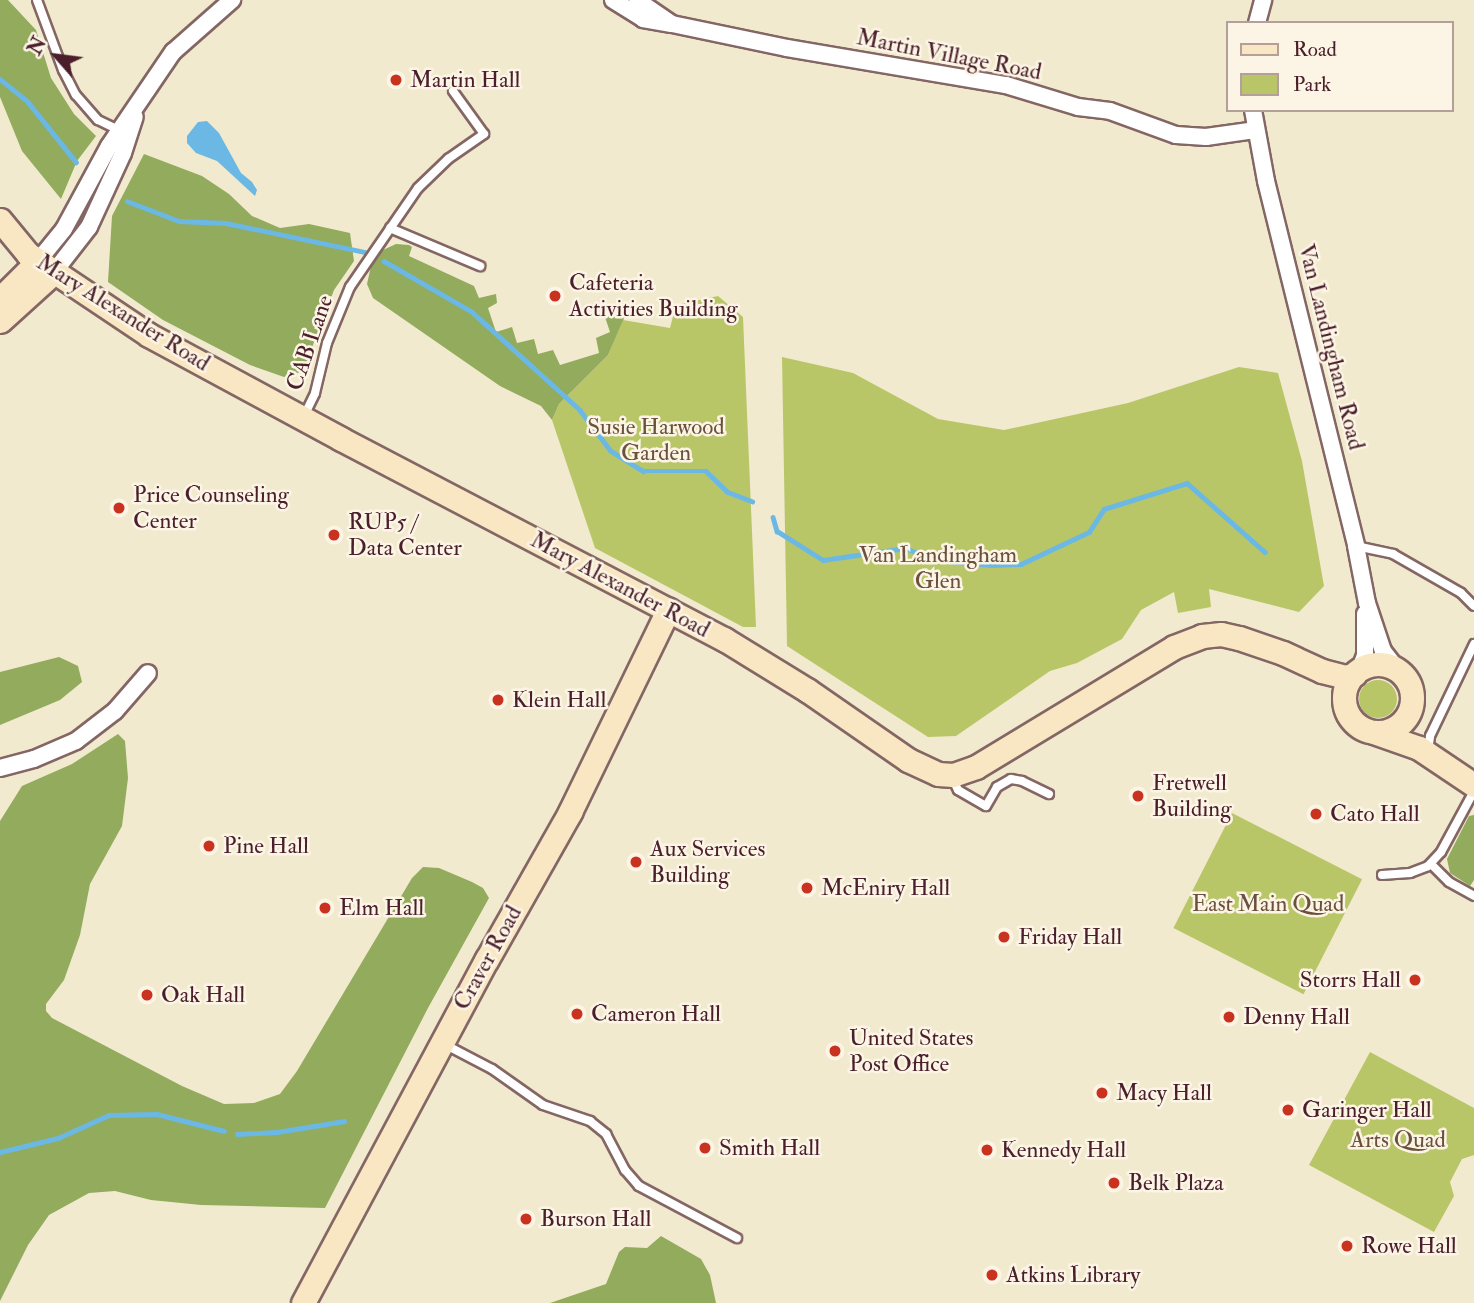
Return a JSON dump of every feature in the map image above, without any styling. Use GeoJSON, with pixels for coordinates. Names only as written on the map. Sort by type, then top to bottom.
{"type":"FeatureCollection","features":[{"type":"Feature","properties":{"kind":"street"},"geometry":{"type":"LineString","coordinates":[[0,321],[46,267],[89,227],[124,133],[173,52],[232,0]]}},
{"type":"Feature","properties":{"kind":"street","name":"Martin Village Road"},"geometry":{"type":"LineString","coordinates":[[613,0],[643,19],[787,48],[1006,85],[1078,107],[1103,109],[1176,135],[1206,137],[1255,130]]}},
{"type":"Feature","properties":{"kind":"street","name":"Martin Village Road"},"geometry":{"type":"LineString","coordinates":[[637,0],[672,24]]}},
{"type":"Feature","properties":{"kind":"street"},"geometry":{"type":"LineString","coordinates":[[1258,21],[1263,0]]}},
{"type":"Feature","properties":{"kind":"street","name":"Van Landingham Road"},"geometry":{"type":"LineString","coordinates":[[1253,112],[1255,130],[1356,546],[1365,594],[1381,645],[1400,673]]}},
{"type":"Feature","properties":{"kind":"street","name":"Mary Alexander Road"},"geometry":{"type":"LineString","coordinates":[[0,220],[18,245],[46,267],[149,335],[303,419],[668,610],[770,667],[908,760],[938,774],[951,775]]}},
{"type":"Feature","properties":{"kind":"street"},"geometry":{"type":"LineString","coordinates":[[0,299],[46,267]]}},
{"type":"Feature","properties":{"kind":"street","name":"Van Landingham Road"},"geometry":{"type":"LineString","coordinates":[[1357,672],[1366,648],[1365,594]]}},
{"type":"Feature","properties":{"kind":"street","name":"Craver Road"},"geometry":{"type":"LineString","coordinates":[[309,1301],[442,1042],[570,811],[668,610]]}},
{"type":"Feature","properties":{"kind":"street"},"geometry":{"type":"LineString","coordinates":[[951,775],[976,767],[1182,642],[1221,634],[1283,653],[1322,671],[1346,677],[1380,665],[1400,673],[1410,686],[1414,730],[1428,754]]}},
{"type":"Feature","properties":{"kind":"street"},"geometry":{"type":"LineString","coordinates":[[1252,643],[1286,668],[1336,695],[1356,724],[1371,732],[1397,738],[1428,754],[1474,788]]}},
{"type":"Feature","properties":{"kind":"street"},"geometry":{"type":"LineString","coordinates":[[1347,710],[1346,688],[1357,672]]}},
{"type":"Feature","properties":{"kind":"street"},"geometry":{"type":"LineString","coordinates":[[0,768],[34,760],[76,741],[115,711],[148,673]]}},
{"type":"Feature","properties":{"kind":"street"},"geometry":{"type":"LineString","coordinates":[[1371,732],[1382,732],[1398,726],[1406,718],[1412,703]]}},
{"type":"Feature","properties":{"kind":"lane"},"geometry":{"type":"LineString","coordinates":[[37,0],[68,82],[90,112],[124,133]]}},
{"type":"Feature","properties":{"kind":"lane","name":"CAB Lane"},"geometry":{"type":"LineString","coordinates":[[303,419],[313,399],[327,342],[347,294],[402,211],[438,167],[484,134],[453,91]]}},
{"type":"Feature","properties":{"kind":"lane"},"geometry":{"type":"LineString","coordinates":[[390,228],[480,266]]}},
{"type":"Feature","properties":{"kind":"lane"},"geometry":{"type":"LineString","coordinates":[[1356,546],[1393,554],[1461,593],[1474,606]]}},
{"type":"Feature","properties":{"kind":"lane"},"geometry":{"type":"LineString","coordinates":[[1428,754],[1430,736],[1474,644]]}},
{"type":"Feature","properties":{"kind":"lane"},"geometry":{"type":"LineString","coordinates":[[951,775],[958,790],[986,806],[997,788],[1011,779],[1022,780],[1049,794]]}},
{"type":"Feature","properties":{"kind":"lane"},"geometry":{"type":"LineString","coordinates":[[1382,875],[1420,871],[1431,864],[1441,852],[1474,788]]}},
{"type":"Feature","properties":{"kind":"lane"},"geometry":{"type":"LineString","coordinates":[[1431,864],[1450,882],[1474,896]]}},
{"type":"Feature","properties":{"kind":"lane"},"geometry":{"type":"LineString","coordinates":[[442,1042],[492,1069],[543,1105],[590,1121],[606,1134],[625,1170],[639,1186],[737,1238]]}},
{"type":"Feature","properties":{"kind":"green space"},"geometry":{"type":"Polygon","coordinates":[[[0,0],[8,0],[36,30],[51,78],[74,114],[96,136],[77,161],[61,199],[22,151],[0,97],[0,0]]]}},
{"type":"Feature","properties":{"kind":"green space"},"geometry":{"type":"Polygon","coordinates":[[[144,154],[202,176],[229,194],[252,216],[280,228],[309,224],[350,233],[354,261],[334,290],[303,371],[284,377],[250,365],[163,320],[108,282],[112,216],[144,154]]]}},
{"type":"Feature","properties":{"kind":"green space"},"geometry":{"type":"Polygon","coordinates":[[[396,244],[409,245],[412,247],[409,256],[474,286],[479,298],[496,294],[497,303],[488,308],[496,332],[512,327],[517,343],[534,339],[538,354],[553,350],[560,365],[599,353],[596,338],[610,332],[605,317],[615,314],[625,316],[608,355],[559,404],[552,420],[541,406],[500,386],[373,298],[367,284],[371,266],[383,250],[396,244]]]}},
{"type":"Feature","properties":{"kind":"green space","name":"Susie Harwood Garden"},"geometry":{"type":"Polygon","coordinates":[[[718,296],[743,317],[756,627],[743,627],[595,548],[552,420],[559,404],[608,355],[623,320],[670,328],[676,305],[718,296]]]}},
{"type":"Feature","properties":{"kind":"green space","name":"Van Landingham Glen"},"geometry":{"type":"Polygon","coordinates":[[[782,357],[853,373],[938,419],[1004,430],[1128,403],[1239,367],[1278,373],[1302,461],[1324,586],[1299,612],[1209,589],[1211,607],[1178,613],[1174,592],[1141,610],[1122,639],[1077,663],[1050,671],[956,736],[928,737],[787,646],[782,357]]]}},
{"type":"Feature","properties":{"kind":"green space"},"geometry":{"type":"Polygon","coordinates":[[[59,657],[78,666],[82,682],[60,700],[0,725],[0,672],[59,657]]]}},
{"type":"Feature","properties":{"kind":"green space"},"geometry":{"type":"Polygon","coordinates":[[[1378,680],[1391,686],[1397,699],[1391,712],[1378,718],[1365,712],[1359,699],[1365,686],[1378,680]]]}},
{"type":"Feature","properties":{"kind":"green space"},"geometry":{"type":"Polygon","coordinates":[[[118,734],[125,741],[128,778],[122,826],[90,884],[80,935],[64,980],[46,1004],[46,1011],[52,1018],[182,1086],[224,1104],[254,1103],[280,1094],[297,1071],[412,878],[423,867],[439,868],[472,882],[483,888],[489,898],[428,1008],[325,1208],[201,1205],[151,1200],[115,1191],[89,1193],[49,1215],[28,1245],[0,1301],[0,821],[22,786],[72,764],[118,734]]]}},
{"type":"Feature","properties":{"kind":"green space","name":"East Main Quad"},"geometry":{"type":"Polygon","coordinates":[[[1232,813],[1362,879],[1304,994],[1173,928],[1232,813]]]}},
{"type":"Feature","properties":{"kind":"green space"},"geometry":{"type":"Polygon","coordinates":[[[1474,815],[1474,880],[1470,886],[1450,873],[1447,859],[1469,816],[1474,815]]]}},
{"type":"Feature","properties":{"kind":"green space","name":"Arts Quad"},"geometry":{"type":"Polygon","coordinates":[[[1370,1052],[1474,1108],[1474,1155],[1462,1159],[1450,1182],[1454,1196],[1434,1232],[1309,1165],[1370,1052]]]}},
{"type":"Feature","properties":{"kind":"green space"},"geometry":{"type":"Polygon","coordinates":[[[661,1236],[701,1259],[710,1275],[716,1303],[550,1303],[606,1284],[619,1252],[625,1247],[647,1248],[661,1236]]]}},
{"type":"Feature","properties":{"kind":"water"},"geometry":{"type":"Polygon","coordinates":[[[207,121],[219,133],[241,173],[252,182],[257,190],[255,196],[217,161],[196,153],[187,143],[187,136],[198,122],[207,121]]]}},
{"type":"Feature","properties":{"kind":"waterway"},"geometry":{"type":"LineString","coordinates":[[0,79],[28,102],[76,162]]}},
{"type":"Feature","properties":{"kind":"waterway"},"geometry":{"type":"LineString","coordinates":[[127,201],[179,221],[226,223],[365,252]]}},
{"type":"Feature","properties":{"kind":"waterway"},"geometry":{"type":"LineString","coordinates":[[384,261],[471,311],[580,410],[611,451],[643,471],[706,471],[728,492],[752,501]]}},
{"type":"Feature","properties":{"kind":"waterway"},"geometry":{"type":"LineString","coordinates":[[773,517],[777,531],[823,560],[905,548],[936,560],[992,565],[1021,564],[1089,532],[1104,509],[1187,483],[1265,552]]}},
{"type":"Feature","properties":{"kind":"waterway"},"geometry":{"type":"LineString","coordinates":[[0,1152],[58,1138],[109,1115],[157,1114],[224,1131]]}},
{"type":"Feature","properties":{"kind":"waterway"},"geometry":{"type":"LineString","coordinates":[[237,1134],[277,1132],[344,1121]]}},
{"type":"Feature","properties":{"kind":"place","name":"Martin Hall"},"geometry":{"type":"Point","coordinates":[396,80]}},
{"type":"Feature","properties":{"kind":"place","name":"Cafeteria Activities Building"},"geometry":{"type":"Point","coordinates":[555,296]}},
{"type":"Feature","properties":{"kind":"place","name":"Price Counseling Center"},"geometry":{"type":"Point","coordinates":[119,508]}},
{"type":"Feature","properties":{"kind":"place","name":"RUP5 / Data Center"},"geometry":{"type":"Point","coordinates":[334,535]}},
{"type":"Feature","properties":{"kind":"place","name":"Klein Hall"},"geometry":{"type":"Point","coordinates":[498,700]}},
{"type":"Feature","properties":{"kind":"place","name":"Fretwell Building"},"geometry":{"type":"Point","coordinates":[1138,796]}},
{"type":"Feature","properties":{"kind":"place","name":"Cato Hall"},"geometry":{"type":"Point","coordinates":[1316,814]}},
{"type":"Feature","properties":{"kind":"place","name":"Pine Hall"},"geometry":{"type":"Point","coordinates":[209,846]}},
{"type":"Feature","properties":{"kind":"place","name":"Aux Services Building"},"geometry":{"type":"Point","coordinates":[636,862]}},
{"type":"Feature","properties":{"kind":"place","name":"McEniry Hall"},"geometry":{"type":"Point","coordinates":[807,888]}},
{"type":"Feature","properties":{"kind":"place","name":"Elm Hall"},"geometry":{"type":"Point","coordinates":[325,908]}},
{"type":"Feature","properties":{"kind":"place","name":"Friday Hall"},"geometry":{"type":"Point","coordinates":[1004,937]}},
{"type":"Feature","properties":{"kind":"place","name":"Storrs Hall"},"geometry":{"type":"Point","coordinates":[1415,980]}},
{"type":"Feature","properties":{"kind":"place","name":"Oak Hall"},"geometry":{"type":"Point","coordinates":[147,995]}},
{"type":"Feature","properties":{"kind":"place","name":"Cameron Hall"},"geometry":{"type":"Point","coordinates":[577,1014]}},
{"type":"Feature","properties":{"kind":"place","name":"Denny Hall"},"geometry":{"type":"Point","coordinates":[1229,1017]}},
{"type":"Feature","properties":{"kind":"place","name":"United States Post Office"},"geometry":{"type":"Point","coordinates":[835,1051]}},
{"type":"Feature","properties":{"kind":"place","name":"Macy Hall"},"geometry":{"type":"Point","coordinates":[1102,1093]}},
{"type":"Feature","properties":{"kind":"place","name":"Garinger Hall"},"geometry":{"type":"Point","coordinates":[1288,1110]}},
{"type":"Feature","properties":{"kind":"place","name":"Smith Hall"},"geometry":{"type":"Point","coordinates":[705,1148]}},
{"type":"Feature","properties":{"kind":"place","name":"Kennedy Hall"},"geometry":{"type":"Point","coordinates":[987,1150]}},
{"type":"Feature","properties":{"kind":"place","name":"Belk Plaza"},"geometry":{"type":"Point","coordinates":[1114,1183]}},
{"type":"Feature","properties":{"kind":"place","name":"Burson Hall"},"geometry":{"type":"Point","coordinates":[526,1219]}},
{"type":"Feature","properties":{"kind":"place","name":"Rowe Hall"},"geometry":{"type":"Point","coordinates":[1347,1246]}},
{"type":"Feature","properties":{"kind":"place","name":"Atkins Library"},"geometry":{"type":"Point","coordinates":[992,1275]}}]}
